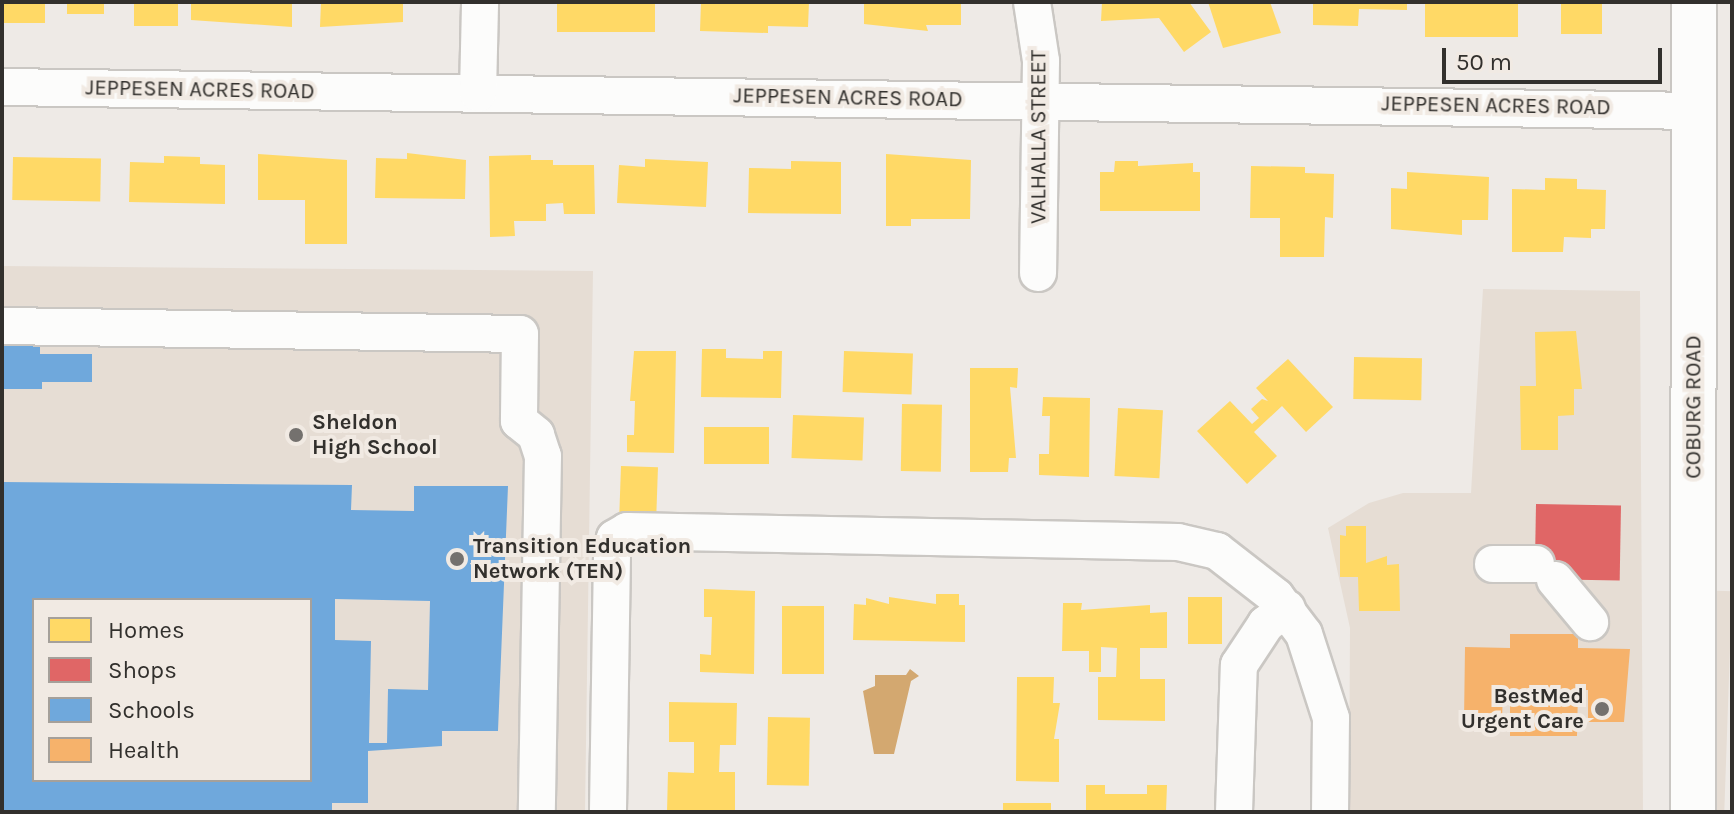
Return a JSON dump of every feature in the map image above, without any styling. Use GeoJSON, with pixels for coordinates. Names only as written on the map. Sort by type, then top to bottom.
{"type":"FeatureCollection","features":[{"type":"Feature","properties":{"kind":"main road","name":"COBURG ROAD"},"geometry":{"type":"LineString","coordinates":[[1693,812],[1694,2]]}},
{"type":"Feature","properties":{"kind":"street"},"geometry":{"type":"LineString","coordinates":[[478,93],[480,2]]}},
{"type":"Feature","properties":{"kind":"street","name":"VALHALLA STREET"},"geometry":{"type":"LineString","coordinates":[[1032,2],[1041,53],[1038,273]]}},
{"type":"Feature","properties":{"kind":"street","name":"JEPPESEN ACRES ROAD"},"geometry":{"type":"LineString","coordinates":[[2,87],[1694,111]]}},
{"type":"Feature","properties":{"kind":"street"},"geometry":{"type":"LineString","coordinates":[[2,326],[520,334],[519,421],[536,435],[543,456],[537,812]]}},
{"type":"Feature","properties":{"kind":"street"},"geometry":{"type":"LineString","coordinates":[[608,810],[612,553],[615,538],[627,531],[1178,542],[1235,560],[1287,609],[1310,648],[1331,718],[1330,812]]}},
{"type":"Feature","properties":{"kind":"street"},"geometry":{"type":"LineString","coordinates":[[1493,564],[1545,572],[1590,622]]}},
{"type":"Feature","properties":{"kind":"street"},"geometry":{"type":"LineString","coordinates":[[1234,812],[1239,665],[1252,641],[1287,609]]}},
{"type":"Feature","properties":{"kind":"shaded area","name":"Sheldon High School"},"geometry":{"type":"Polygon","coordinates":[[[2,266],[593,271],[585,812],[2,812],[2,266]]]}},
{"type":"Feature","properties":{"kind":"shaded area"},"geometry":{"type":"Polygon","coordinates":[[[1483,289],[1640,291],[1643,812],[1349,812],[1350,628],[1328,528],[1369,503],[1403,493],[1471,493],[1483,289]]]}},
{"type":"Feature","properties":{"kind":"shaded area"},"geometry":{"type":"Polygon","coordinates":[[[1694,590],[1732,591],[1724,812],[1686,812],[1694,590]]]}},
{"type":"Feature","properties":{"kind":"shaded area"},"geometry":{"type":"Polygon","coordinates":[[[910,669],[919,676],[911,681],[894,754],[874,754],[863,691],[875,686],[875,675],[906,675],[910,669]]]}},
{"type":"Feature","properties":{"kind":"building: Homes"},"geometry":{"type":"Polygon","coordinates":[[[2,2],[45,2],[45,23],[2,23],[2,2]]]}},
{"type":"Feature","properties":{"kind":"building: Homes"},"geometry":{"type":"Polygon","coordinates":[[[67,2],[104,2],[104,14],[67,14],[67,2]]]}},
{"type":"Feature","properties":{"kind":"building: Homes"},"geometry":{"type":"Polygon","coordinates":[[[134,2],[178,2],[178,26],[134,26],[134,2]]]}},
{"type":"Feature","properties":{"kind":"building: Homes"},"geometry":{"type":"Polygon","coordinates":[[[191,2],[292,2],[292,27],[191,20],[191,2]]]}},
{"type":"Feature","properties":{"kind":"building: Homes"},"geometry":{"type":"Polygon","coordinates":[[[321,2],[403,2],[403,22],[320,27],[321,2]]]}},
{"type":"Feature","properties":{"kind":"building: Homes"},"geometry":{"type":"Polygon","coordinates":[[[557,2],[655,2],[655,32],[557,32],[557,2]]]}},
{"type":"Feature","properties":{"kind":"building: Homes"},"geometry":{"type":"Polygon","coordinates":[[[701,2],[809,2],[808,27],[768,26],[768,33],[700,31],[701,2]]]}},
{"type":"Feature","properties":{"kind":"building: Homes"},"geometry":{"type":"Polygon","coordinates":[[[864,2],[961,2],[961,25],[926,25],[928,31],[864,24],[864,2]]]}},
{"type":"Feature","properties":{"kind":"building: Homes"},"geometry":{"type":"Polygon","coordinates":[[[1102,2],[1189,2],[1211,32],[1184,52],[1159,18],[1101,21],[1102,2]]]}},
{"type":"Feature","properties":{"kind":"building: Homes"},"geometry":{"type":"Polygon","coordinates":[[[1208,2],[1270,2],[1281,33],[1223,48],[1208,2]]]}},
{"type":"Feature","properties":{"kind":"building: Homes"},"geometry":{"type":"Polygon","coordinates":[[[1313,2],[1407,2],[1407,10],[1359,9],[1358,26],[1313,25],[1313,2]]]}},
{"type":"Feature","properties":{"kind":"building: Homes"},"geometry":{"type":"Polygon","coordinates":[[[1425,2],[1518,2],[1518,37],[1425,37],[1425,2]]]}},
{"type":"Feature","properties":{"kind":"building: Homes"},"geometry":{"type":"Polygon","coordinates":[[[1561,2],[1602,2],[1602,34],[1561,34],[1561,2]]]}},
{"type":"Feature","properties":{"kind":"building: Homes"},"geometry":{"type":"Polygon","coordinates":[[[407,153],[466,160],[465,199],[375,198],[376,158],[407,159],[407,153]]]}},
{"type":"Feature","properties":{"kind":"building: Homes"},"geometry":{"type":"Polygon","coordinates":[[[258,154],[347,160],[347,244],[305,244],[305,200],[258,200],[258,154]]]}},
{"type":"Feature","properties":{"kind":"building: Homes"},"geometry":{"type":"Polygon","coordinates":[[[886,154],[971,160],[970,219],[911,219],[911,226],[886,226],[886,154]]]}},
{"type":"Feature","properties":{"kind":"building: Homes"},"geometry":{"type":"Polygon","coordinates":[[[531,155],[531,160],[553,160],[553,165],[594,165],[595,214],[564,214],[563,203],[546,204],[546,221],[514,221],[515,236],[490,237],[489,156],[531,155]]]}},
{"type":"Feature","properties":{"kind":"building: Homes"},"geometry":{"type":"Polygon","coordinates":[[[164,156],[200,157],[200,164],[225,165],[225,204],[129,202],[130,162],[164,163],[164,156]]]}},
{"type":"Feature","properties":{"kind":"building: Homes"},"geometry":{"type":"Polygon","coordinates":[[[13,157],[101,159],[100,202],[12,200],[13,157]]]}},
{"type":"Feature","properties":{"kind":"building: Homes"},"geometry":{"type":"Polygon","coordinates":[[[645,159],[708,162],[706,207],[617,203],[619,165],[645,167],[645,159]]]}},
{"type":"Feature","properties":{"kind":"building: Homes"},"geometry":{"type":"Polygon","coordinates":[[[791,161],[841,162],[841,214],[748,213],[749,168],[791,169],[791,161]]]}},
{"type":"Feature","properties":{"kind":"building: Homes"},"geometry":{"type":"Polygon","coordinates":[[[1115,161],[1138,161],[1138,166],[1193,163],[1193,172],[1200,172],[1200,211],[1100,211],[1100,172],[1114,172],[1115,161]]]}},
{"type":"Feature","properties":{"kind":"building: Homes"},"geometry":{"type":"Polygon","coordinates":[[[1251,166],[1305,167],[1305,173],[1334,174],[1333,218],[1325,217],[1324,257],[1280,257],[1280,218],[1250,218],[1251,166]]]}},
{"type":"Feature","properties":{"kind":"building: Homes"},"geometry":{"type":"Polygon","coordinates":[[[1407,172],[1489,177],[1488,220],[1462,220],[1462,235],[1391,229],[1391,188],[1407,189],[1407,172]]]}},
{"type":"Feature","properties":{"kind":"building: Homes"},"geometry":{"type":"Polygon","coordinates":[[[1545,178],[1577,179],[1577,189],[1606,190],[1605,229],[1591,229],[1591,238],[1564,237],[1563,252],[1512,252],[1512,189],[1545,190],[1545,178]]]}},
{"type":"Feature","properties":{"kind":"building: Homes"},"geometry":{"type":"Polygon","coordinates":[[[1576,331],[1582,389],[1574,389],[1574,415],[1558,416],[1558,450],[1521,450],[1520,386],[1536,386],[1535,332],[1576,331]]]}},
{"type":"Feature","properties":{"kind":"building: Homes"},"geometry":{"type":"Polygon","coordinates":[[[702,349],[726,349],[726,358],[763,359],[763,351],[782,351],[781,398],[701,397],[702,349]]]}},
{"type":"Feature","properties":{"kind":"building: Homes"},"geometry":{"type":"Polygon","coordinates":[[[634,351],[676,351],[674,453],[627,452],[627,435],[634,435],[635,401],[630,401],[634,351]]]}},
{"type":"Feature","properties":{"kind":"building: Homes"},"geometry":{"type":"Polygon","coordinates":[[[844,351],[913,353],[912,394],[843,392],[844,351]]]}},
{"type":"Feature","properties":{"kind":"building: Homes"},"geometry":{"type":"Polygon","coordinates":[[[1354,357],[1422,358],[1421,400],[1353,399],[1354,357]]]}},
{"type":"Feature","properties":{"kind":"building: Homes"},"geometry":{"type":"Polygon","coordinates":[[[1288,359],[1333,407],[1306,432],[1282,406],[1254,432],[1277,456],[1247,484],[1197,431],[1230,401],[1252,424],[1259,418],[1251,409],[1262,399],[1268,401],[1256,388],[1288,359]]]}},
{"type":"Feature","properties":{"kind":"building: Homes"},"geometry":{"type":"Polygon","coordinates":[[[970,368],[1018,368],[1017,388],[1010,387],[1016,458],[1009,458],[1008,472],[970,472],[970,368]]]}},
{"type":"Feature","properties":{"kind":"building: Homes"},"geometry":{"type":"Polygon","coordinates":[[[1043,397],[1090,398],[1089,477],[1039,475],[1039,454],[1049,454],[1050,416],[1042,416],[1043,397]]]}},
{"type":"Feature","properties":{"kind":"building: Homes"},"geometry":{"type":"Polygon","coordinates":[[[902,404],[942,405],[941,472],[901,471],[902,404]]]}},
{"type":"Feature","properties":{"kind":"building: Homes"},"geometry":{"type":"Polygon","coordinates":[[[1118,408],[1163,410],[1159,478],[1114,476],[1118,408]]]}},
{"type":"Feature","properties":{"kind":"building: Homes"},"geometry":{"type":"Polygon","coordinates":[[[793,415],[864,417],[862,460],[791,458],[793,415]]]}},
{"type":"Feature","properties":{"kind":"building: Homes"},"geometry":{"type":"Polygon","coordinates":[[[704,427],[769,427],[769,464],[704,464],[704,427]]]}},
{"type":"Feature","properties":{"kind":"building: Homes"},"geometry":{"type":"Polygon","coordinates":[[[621,466],[658,467],[656,516],[619,515],[621,466]]]}},
{"type":"Feature","properties":{"kind":"building: Homes"},"geometry":{"type":"Polygon","coordinates":[[[1346,526],[1366,526],[1366,563],[1387,556],[1387,565],[1399,564],[1400,611],[1359,611],[1358,577],[1340,577],[1340,535],[1346,536],[1346,526]]]}},
{"type":"Feature","properties":{"kind":"building: Homes"},"geometry":{"type":"Polygon","coordinates":[[[704,589],[755,591],[754,674],[700,672],[700,654],[711,655],[712,617],[704,617],[704,589]]]}},
{"type":"Feature","properties":{"kind":"building: Homes"},"geometry":{"type":"Polygon","coordinates":[[[936,594],[959,594],[959,605],[965,605],[965,642],[853,640],[854,604],[866,605],[866,598],[889,604],[889,597],[936,604],[936,594]]]}},
{"type":"Feature","properties":{"kind":"building: Homes"},"geometry":{"type":"Polygon","coordinates":[[[1188,597],[1222,597],[1222,644],[1188,644],[1188,597]]]}},
{"type":"Feature","properties":{"kind":"building: Homes"},"geometry":{"type":"Polygon","coordinates":[[[1063,603],[1082,603],[1081,610],[1150,605],[1150,613],[1167,612],[1167,648],[1140,648],[1140,679],[1165,679],[1165,721],[1098,720],[1098,677],[1116,677],[1117,648],[1101,647],[1101,672],[1089,672],[1089,651],[1062,651],[1063,603]]]}},
{"type":"Feature","properties":{"kind":"building: Homes"},"geometry":{"type":"Polygon","coordinates":[[[782,606],[824,606],[824,674],[782,674],[782,606]]]}},
{"type":"Feature","properties":{"kind":"building: Homes"},"geometry":{"type":"Polygon","coordinates":[[[1017,677],[1054,677],[1053,703],[1060,703],[1054,739],[1059,739],[1059,782],[1016,781],[1017,677]]]}},
{"type":"Feature","properties":{"kind":"building: Homes"},"geometry":{"type":"Polygon","coordinates":[[[669,702],[737,703],[736,745],[720,745],[719,772],[735,772],[735,812],[667,812],[668,772],[694,773],[694,742],[669,742],[669,702]]]}},
{"type":"Feature","properties":{"kind":"building: Homes"},"geometry":{"type":"Polygon","coordinates":[[[768,717],[810,718],[809,786],[767,785],[768,717]]]}},
{"type":"Feature","properties":{"kind":"building: Homes"},"geometry":{"type":"Polygon","coordinates":[[[1086,785],[1105,785],[1105,794],[1147,794],[1147,785],[1167,785],[1166,812],[1086,812],[1086,785]]]}},
{"type":"Feature","properties":{"kind":"building: Homes"},"geometry":{"type":"Polygon","coordinates":[[[1003,803],[1051,803],[1051,812],[1003,812],[1003,803]]]}},
{"type":"Feature","properties":{"kind":"building: Shops"},"geometry":{"type":"Polygon","coordinates":[[[1536,504],[1621,505],[1620,580],[1535,579],[1536,504]]]}},
{"type":"Feature","properties":{"kind":"building: Schools"},"geometry":{"type":"Polygon","coordinates":[[[2,341],[40,341],[40,354],[92,354],[92,382],[42,382],[42,389],[2,389],[2,341]]]}},
{"type":"Feature","properties":{"kind":"building: Schools","name":"Sheldon High School"},"geometry":{"type":"Polygon","coordinates":[[[2,482],[352,485],[351,510],[414,511],[414,486],[508,486],[498,731],[442,731],[442,746],[368,751],[368,803],[332,803],[332,812],[2,812],[2,482]],[[335,599],[335,640],[371,641],[369,743],[387,743],[388,689],[428,690],[430,601],[335,599]]]}},
{"type":"Feature","properties":{"kind":"building: Health"},"geometry":{"type":"Polygon","coordinates":[[[1510,634],[1578,634],[1578,648],[1630,649],[1624,722],[1588,722],[1588,690],[1578,690],[1577,736],[1510,736],[1510,689],[1503,689],[1502,721],[1464,721],[1465,647],[1510,648],[1510,634]]]}},
{"type":"Feature","properties":{"kind":"place","name":"Sheldon High School"},"geometry":{"type":"Point","coordinates":[296,435]}},
{"type":"Feature","properties":{"kind":"place","name":"Transition Education Network (TEN)"},"geometry":{"type":"Point","coordinates":[457,559]}},
{"type":"Feature","properties":{"kind":"place","name":"BestMed Urgent Care"},"geometry":{"type":"Point","coordinates":[1602,709]}}]}
